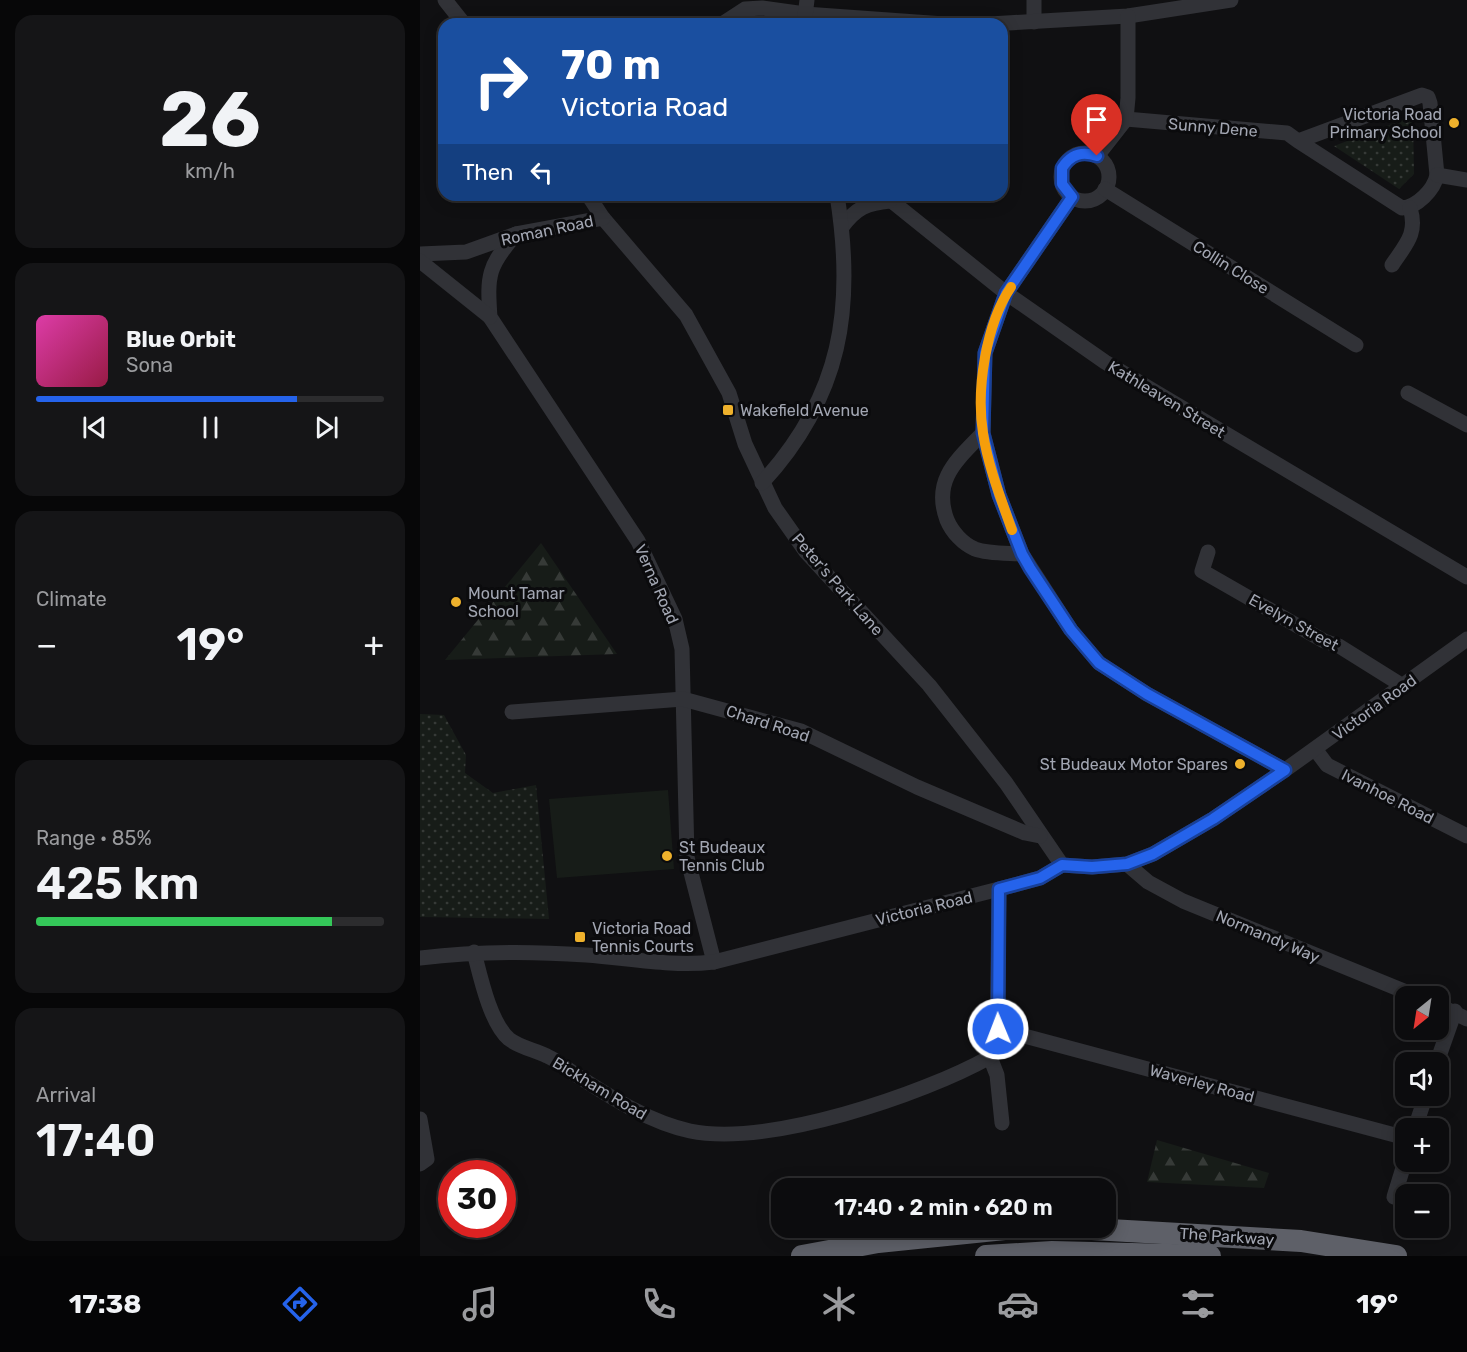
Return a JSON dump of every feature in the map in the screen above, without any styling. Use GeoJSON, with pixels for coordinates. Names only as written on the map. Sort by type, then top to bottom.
{"type":"FeatureCollection","features":[{"type":"Feature","properties":{"kind":"highway","name":"The Parkway"},"geometry":{"type":"LineString","coordinates":[[1116,1230],[1301,1241],[1396,1256]]}},
{"type":"Feature","properties":{"kind":"highway"},"geometry":{"type":"LineString","coordinates":[[802,1256],[878,1242],[917,1238]]}},
{"type":"Feature","properties":{"kind":"highway","name":"The Parkway"},"geometry":{"type":"LineString","coordinates":[[986,1256],[1052,1252],[1210,1256]]}},
{"type":"Feature","properties":{"kind":"street"},"geometry":{"type":"LineString","coordinates":[[1034,0],[1034,22]]}},
{"type":"Feature","properties":{"kind":"street"},"geometry":{"type":"LineString","coordinates":[[449,1],[460,18]]}},
{"type":"Feature","properties":{"kind":"street"},"geometry":{"type":"LineString","coordinates":[[1008,23],[1128,16],[1225,1]]}},
{"type":"Feature","properties":{"kind":"street"},"geometry":{"type":"LineString","coordinates":[[731,18],[745,9],[762,8],[868,18]]}},
{"type":"Feature","properties":{"kind":"street"},"geometry":{"type":"LineString","coordinates":[[1097,156],[1126,119],[1128,16]]}},
{"type":"Feature","properties":{"kind":"street"},"geometry":{"type":"LineString","coordinates":[[1298,141],[1422,95],[1428,97],[1437,175],[1435,185],[1410,208],[1415,224],[1392,265]]}},
{"type":"Feature","properties":{"kind":"street","name":"Sunny Dene"},"geometry":{"type":"LineString","coordinates":[[1126,119],[1287,133],[1402,208],[1410,208]]}},
{"type":"Feature","properties":{"kind":"street"},"geometry":{"type":"LineString","coordinates":[[1089,153],[1097,156],[1106,167],[1108,174],[1106,189],[1101,195],[1086,201],[1072,197],[1062,184],[1062,168],[1073,156],[1089,153]]}},
{"type":"Feature","properties":{"kind":"street"},"geometry":{"type":"LineString","coordinates":[[1437,175],[1467,180]]}},
{"type":"Feature","properties":{"kind":"street","name":"Collin Close"},"geometry":{"type":"LineString","coordinates":[[1106,189],[1356,345]]}},
{"type":"Feature","properties":{"kind":"street"},"geometry":{"type":"LineString","coordinates":[[1072,197],[1006,293],[985,353],[983,433],[999,495],[1022,554],[1071,630],[1099,663],[1147,694],[1285,770]]}},
{"type":"Feature","properties":{"kind":"street","name":"Peter's Park Lane"},"geometry":{"type":"LineString","coordinates":[[592,201],[603,218],[686,315],[729,393],[745,444],[762,483],[775,508],[806,552],[929,685],[1006,783],[1040,836],[1062,865]]}},
{"type":"Feature","properties":{"kind":"street"},"geometry":{"type":"LineString","coordinates":[[762,483],[787,456],[803,432],[820,400],[834,357],[845,309],[845,263],[838,201]]}},
{"type":"Feature","properties":{"kind":"street"},"geometry":{"type":"LineString","coordinates":[[842,227],[854,212],[877,201]]}},
{"type":"Feature","properties":{"kind":"street","name":"Kathleaven Street"},"geometry":{"type":"LineString","coordinates":[[891,201],[1006,293],[1105,362],[1467,577]]}},
{"type":"Feature","properties":{"kind":"street","name":"Roman Road"},"geometry":{"type":"LineString","coordinates":[[420,254],[466,252],[516,234],[603,218]]}},
{"type":"Feature","properties":{"kind":"street"},"geometry":{"type":"LineString","coordinates":[[490,317],[488,280],[498,255],[516,234]]}},
{"type":"Feature","properties":{"kind":"street","name":"Verna Road"},"geometry":{"type":"LineString","coordinates":[[420,261],[490,317],[638,541],[675,619],[682,649],[687,857],[714,962]]}},
{"type":"Feature","properties":{"kind":"street"},"geometry":{"type":"LineString","coordinates":[[1408,393],[1467,424]]}},
{"type":"Feature","properties":{"kind":"street"},"geometry":{"type":"LineString","coordinates":[[983,433],[950,470],[942,486],[942,507],[949,525],[961,540],[976,550],[1022,554]]}},
{"type":"Feature","properties":{"kind":"street","name":"Evelyn Street"},"geometry":{"type":"LineString","coordinates":[[1209,552],[1202,571],[1324,641],[1339,646],[1403,686]]}},
{"type":"Feature","properties":{"kind":"street","name":"Victoria Road"},"geometry":{"type":"LineString","coordinates":[[420,958],[474,952],[542,952],[687,965],[714,962],[1040,878],[1062,865],[1092,867],[1127,864],[1153,854],[1213,819],[1315,749],[1467,639]]}},
{"type":"Feature","properties":{"kind":"street","name":"Chard Road"},"geometry":{"type":"LineString","coordinates":[[512,712],[683,699],[801,731],[917,787],[1025,833],[1040,836]]}},
{"type":"Feature","properties":{"kind":"street","name":"Ivanhoe Road"},"geometry":{"type":"LineString","coordinates":[[1315,749],[1327,765],[1467,836]]}},
{"type":"Feature","properties":{"kind":"street","name":"Normandy Way"},"geometry":{"type":"LineString","coordinates":[[1127,864],[1148,882],[1183,901],[1395,987]]}},
{"type":"Feature","properties":{"kind":"street"},"geometry":{"type":"LineString","coordinates":[[999,889],[998,1049],[990,1057],[997,1075],[1002,1123]]}},
{"type":"Feature","properties":{"kind":"street","name":"Bickham Road"},"geometry":{"type":"LineString","coordinates":[[474,952],[482,984],[499,1025],[510,1040],[549,1057],[649,1118],[691,1131],[726,1134],[801,1126],[903,1095],[972,1067],[990,1057]]}},
{"type":"Feature","properties":{"kind":"street"},"geometry":{"type":"LineString","coordinates":[[1442,1052],[1461,1015]]}},
{"type":"Feature","properties":{"kind":"street","name":"Waverley Road"},"geometry":{"type":"LineString","coordinates":[[998,1029],[1395,1135]]}},
{"type":"Feature","properties":{"kind":"street"},"geometry":{"type":"LineString","coordinates":[[420,1119],[424,1162]]}},
{"type":"Feature","properties":{"kind":"street"},"geometry":{"type":"LineString","coordinates":[[1394,1197],[1402,1172]]}},
{"type":"Feature","properties":{"kind":"green space"},"geometry":{"type":"Polygon","coordinates":[[[1413,116],[1414,174],[1399,189],[1334,146],[1413,116]]]}},
{"type":"Feature","properties":{"kind":"green space"},"geometry":{"type":"Polygon","coordinates":[[[541,543],[617,654],[445,660],[541,543]]]}},
{"type":"Feature","properties":{"kind":"green space"},"geometry":{"type":"Polygon","coordinates":[[[420,714],[444,715],[466,755],[465,773],[493,793],[536,785],[549,919],[420,917],[420,714]]]}},
{"type":"Feature","properties":{"kind":"green space"},"geometry":{"type":"Polygon","coordinates":[[[668,790],[674,869],[557,878],[549,799],[668,790]]]}},
{"type":"Feature","properties":{"kind":"green space"},"geometry":{"type":"Polygon","coordinates":[[[1157,1140],[1269,1173],[1264,1188],[1147,1182],[1157,1140]]]}},
{"type":"Feature","properties":{"kind":"slow traffic"},"geometry":{"type":"LineString","coordinates":[[1011,287],[1006,293],[992,327],[985,353],[983,433],[999,495],[1012,530]]}},
{"type":"Feature","properties":{"kind":"place","name":"Victoria Road Primary School"},"geometry":{"type":"Point","coordinates":[1454,123]}},
{"type":"Feature","properties":{"kind":"place","name":"Wakefield Avenue"},"geometry":{"type":"Point","coordinates":[728,410]}},
{"type":"Feature","properties":{"kind":"place","name":"Mount Tamar School"},"geometry":{"type":"Point","coordinates":[456,602]}},
{"type":"Feature","properties":{"kind":"place","name":"St Budeaux Motor Spares"},"geometry":{"type":"Point","coordinates":[1240,764]}},
{"type":"Feature","properties":{"kind":"place","name":"St Budeaux Tennis Club"},"geometry":{"type":"Point","coordinates":[667,856]}},
{"type":"Feature","properties":{"kind":"place","name":"Victoria Road Tennis Courts"},"geometry":{"type":"Point","coordinates":[580,937]}},
{"type":"Feature","properties":{"kind":"route"},"geometry":{"type":"LineString","coordinates":[[998,1029],[999,889],[1040,878],[1062,865],[1092,867],[1127,864],[1153,854],[1213,819],[1285,770],[1147,694],[1099,663],[1071,630],[1030,568],[1022,554],[999,495],[983,433],[983,370],[992,327],[1006,293],[1072,197],[1065,191],[1062,184],[1062,168],[1073,156],[1081,153],[1097,156]]}}]}
